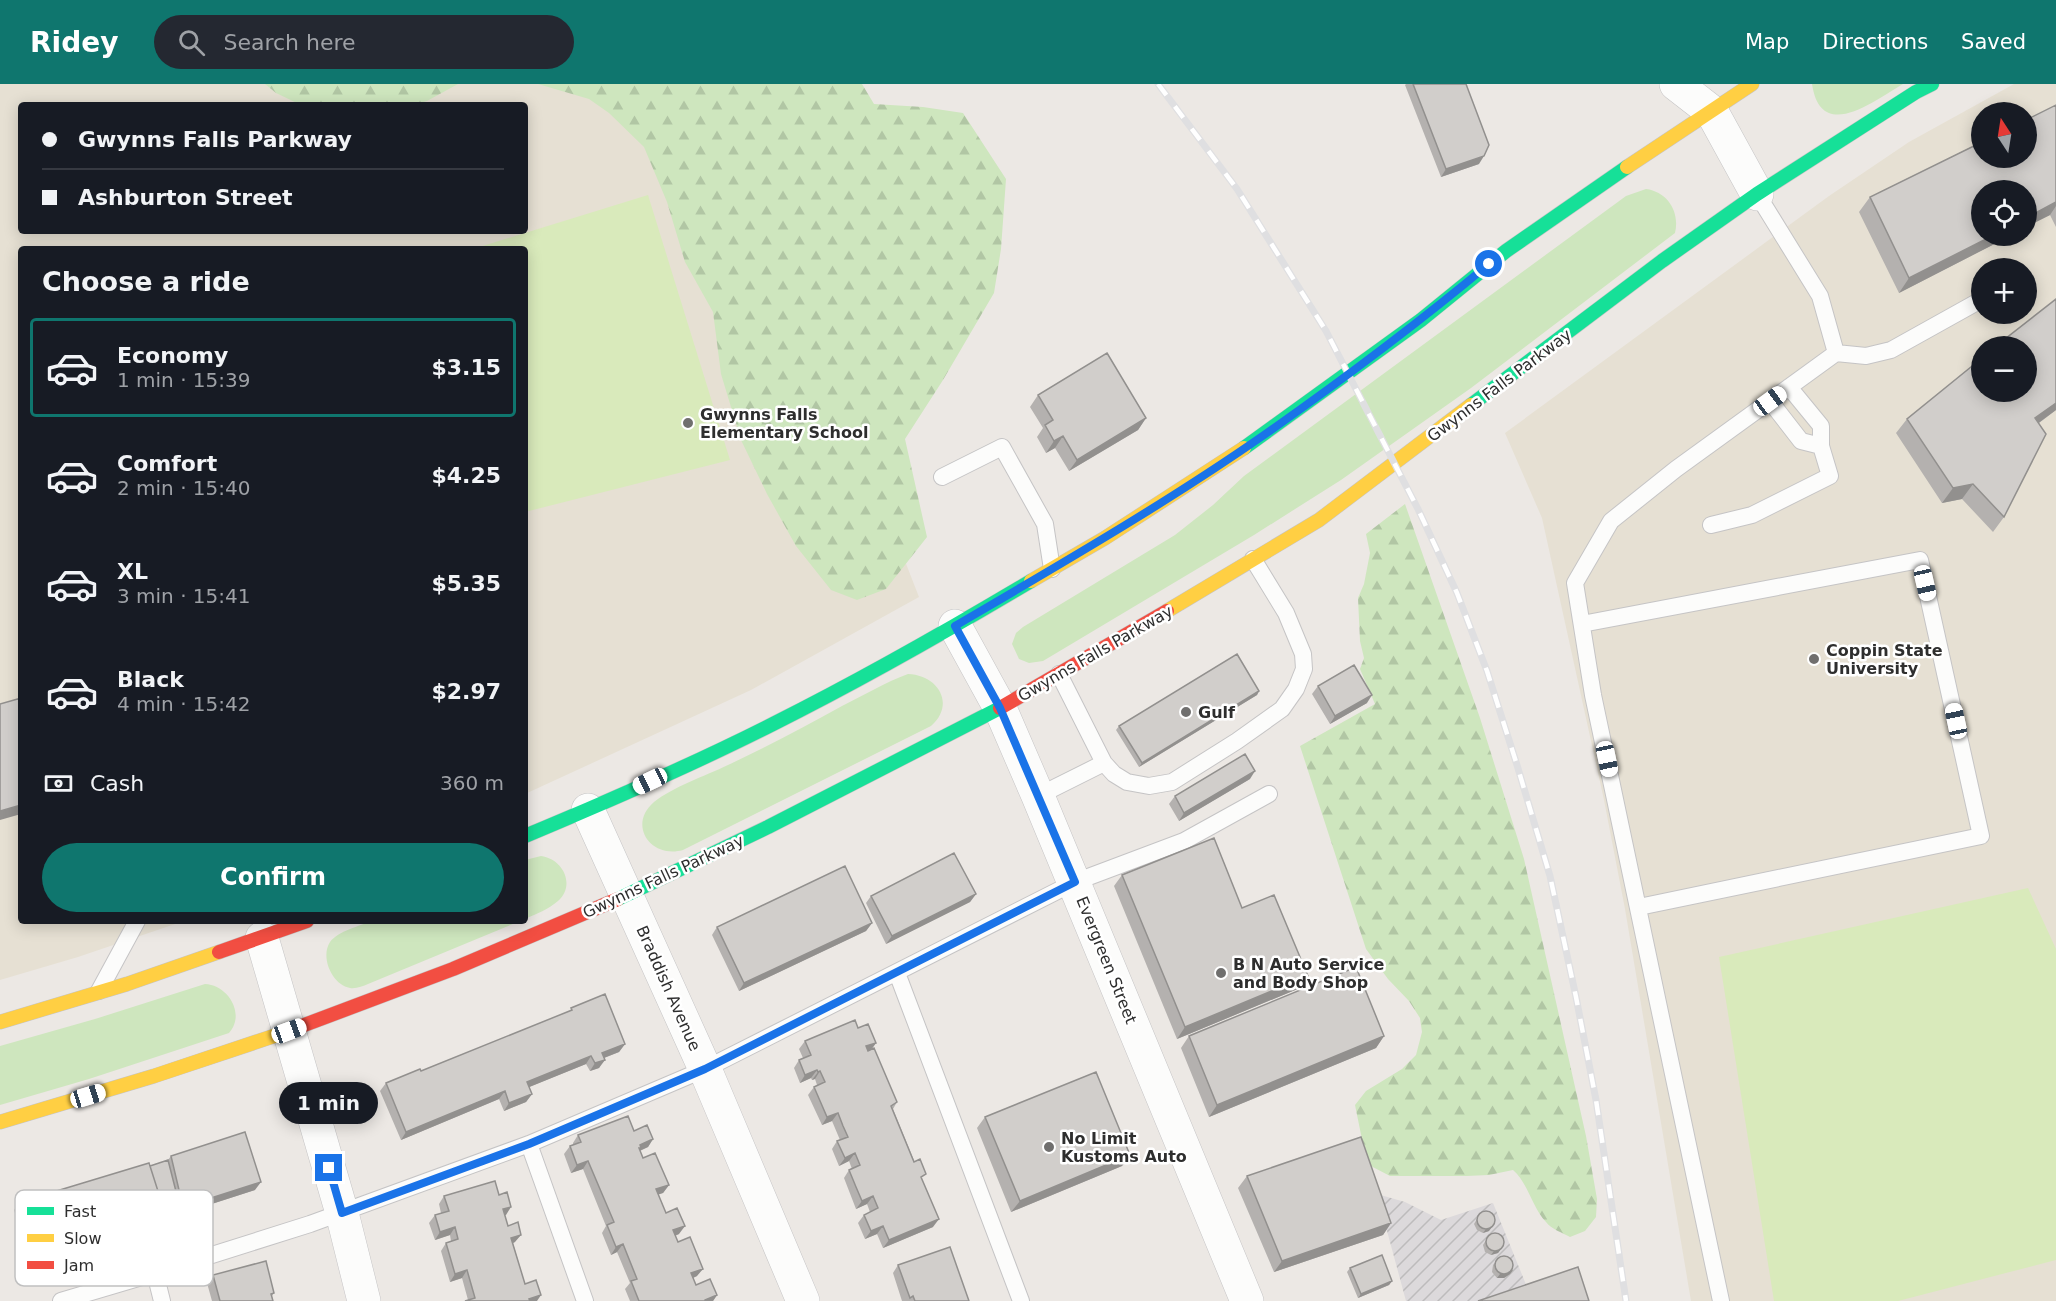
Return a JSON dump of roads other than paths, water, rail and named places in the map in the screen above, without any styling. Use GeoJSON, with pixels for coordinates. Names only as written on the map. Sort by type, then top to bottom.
{"type":"FeatureCollection","features":[{"type":"Feature","properties":{"kind":"main road"},"geometry":{"type":"LineString","coordinates":[[528,835],[588,810],[773,724],[955,626],[1105,538],[1263,436],[1421,320],[1506,251],[1600,185],[1711,98],[1752,84]]}},
{"type":"Feature","properties":{"kind":"main road","name":"Gwynns Falls Parkway"},"geometry":{"type":"LineString","coordinates":[[0,1122],[154,1076],[289,1031],[453,969],[627,895],[768,827],[1000,708],[1318,520],[1662,261],[1757,194],[1932,84]]}},
{"type":"Feature","properties":{"kind":"main road"},"geometry":{"type":"LineString","coordinates":[[0,1022],[128,984],[299,924]]}},
{"type":"Feature","properties":{"kind":"street"},"geometry":{"type":"LineString","coordinates":[[1676,84],[1711,98],[1757,194]]}},
{"type":"Feature","properties":{"kind":"street","name":"Evergreen Street"},"geometry":{"type":"LineString","coordinates":[[955,626],[1000,708],[1075,882],[1247,1301]]}},
{"type":"Feature","properties":{"kind":"street","name":"Braddish Avenue"},"geometry":{"type":"LineString","coordinates":[[588,810],[705,1069],[803,1301]]}},
{"type":"Feature","properties":{"kind":"street"},"geometry":{"type":"LineString","coordinates":[[262,938],[342,1213],[364,1301]]}},
{"type":"Feature","properties":{"kind":"lane"},"geometry":{"type":"LineString","coordinates":[[1757,194],[1820,296],[1836,353]]}},
{"type":"Feature","properties":{"kind":"lane"},"geometry":{"type":"LineString","coordinates":[[1721,1301],[1593,695],[1575,583],[1611,520],[1836,353],[1866,357],[1891,350],[1971,305]]}},
{"type":"Feature","properties":{"kind":"lane"},"geometry":{"type":"LineString","coordinates":[[1711,525],[1752,515],[1830,476],[1821,446],[1821,426],[1789,387]]}},
{"type":"Feature","properties":{"kind":"lane"},"geometry":{"type":"LineString","coordinates":[[1770,401],[1802,441],[1821,446]]}},
{"type":"Feature","properties":{"kind":"lane"},"geometry":{"type":"LineString","coordinates":[[942,477],[1002,447],[1045,524],[1052,569]]}},
{"type":"Feature","properties":{"kind":"lane"},"geometry":{"type":"LineString","coordinates":[[1059,674],[1104,763],[1114,774],[1127,782],[1149,786],[1172,782],[1238,741],[1282,709],[1296,689],[1304,669],[1302,654],[1286,613],[1254,559]]}},
{"type":"Feature","properties":{"kind":"lane"},"geometry":{"type":"LineString","coordinates":[[1582,624],[1920,560],[1981,836],[1639,908]]}},
{"type":"Feature","properties":{"kind":"lane"},"geometry":{"type":"LineString","coordinates":[[1038,796],[1104,763]]}},
{"type":"Feature","properties":{"kind":"lane"},"geometry":{"type":"LineString","coordinates":[[213,1255],[342,1213],[529,1144],[705,1069],[1075,882],[1184,841],[1269,794]]}},
{"type":"Feature","properties":{"kind":"lane"},"geometry":{"type":"LineString","coordinates":[[99,992],[135,924]]}},
{"type":"Feature","properties":{"kind":"lane"},"geometry":{"type":"LineString","coordinates":[[897,973],[1021,1301]]}},
{"type":"Feature","properties":{"kind":"lane"},"geometry":{"type":"LineString","coordinates":[[529,1144],[585,1301]]}},
{"type":"Feature","properties":{"kind":"lane"},"geometry":{"type":"LineString","coordinates":[[62,1301],[114,1286]]}},
{"type":"Feature","properties":{"kind":"lane"},"geometry":{"type":"LineString","coordinates":[[158,1286],[162,1301]]}},
{"type":"Feature","properties":{"kind":"railway"},"geometry":{"type":"LineString","coordinates":[[1158,84],[1237,189],[1326,331],[1418,509],[1457,593],[1487,671],[1550,876],[1596,1100],[1626,1301]]}},
{"type":"Feature","properties":{"kind":"place","name":"Gwynns Falls Elementary School"},"geometry":{"type":"Point","coordinates":[688,423]}},
{"type":"Feature","properties":{"kind":"place","name":"Coppin State University"},"geometry":{"type":"Point","coordinates":[1814,659]}},
{"type":"Feature","properties":{"kind":"place","name":"Gulf"},"geometry":{"type":"Point","coordinates":[1186,712]}},
{"type":"Feature","properties":{"kind":"place","name":"B N Auto Service and Body Shop"},"geometry":{"type":"Point","coordinates":[1221,973]}},
{"type":"Feature","properties":{"kind":"place","name":"No Limit Kustoms Auto"},"geometry":{"type":"Point","coordinates":[1049,1147]}}]}
